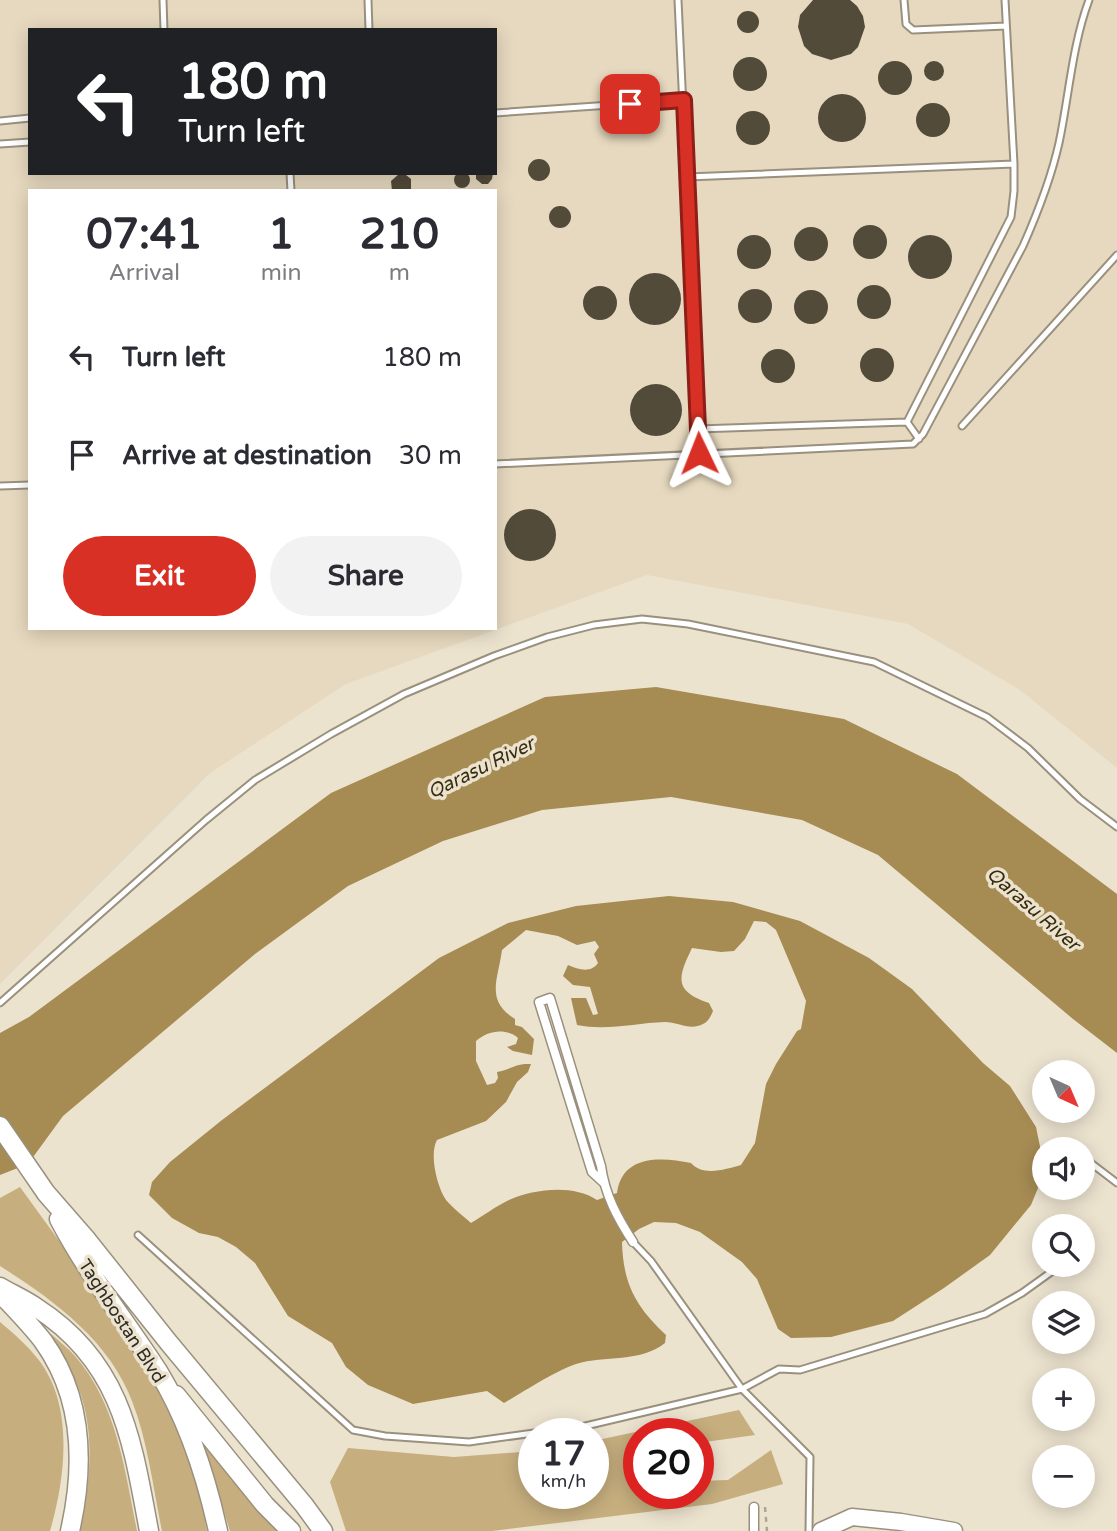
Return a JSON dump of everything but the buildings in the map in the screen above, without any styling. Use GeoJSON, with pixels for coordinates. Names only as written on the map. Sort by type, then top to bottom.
{"type":"FeatureCollection","features":[{"type":"Feature","properties":{"kind":"main road"},"geometry":{"type":"LineString","coordinates":[[0,1126],[46,1193],[323,1531]]}},
{"type":"Feature","properties":{"kind":"main road","name":"Taghbostan Blvd"},"geometry":{"type":"LineString","coordinates":[[46,1193],[76,1252],[159,1374],[198,1457],[218,1531]]}},
{"type":"Feature","properties":{"kind":"main road"},"geometry":{"type":"LineString","coordinates":[[0,1287],[52,1319],[77,1342],[102,1373],[124,1417],[149,1531]]}},
{"type":"Feature","properties":{"kind":"main road"},"geometry":{"type":"LineString","coordinates":[[0,1293],[43,1341],[59,1368],[75,1410],[80,1460],[71,1531]]}},
{"type":"Feature","properties":{"kind":"main road"},"geometry":{"type":"LineString","coordinates":[[159,1374],[271,1512],[291,1531]]}},
{"type":"Feature","properties":{"kind":"main road"},"geometry":{"type":"LineString","coordinates":[[821,1531],[852,1517],[954,1531]]}},
{"type":"Feature","properties":{"kind":"street"},"geometry":{"type":"LineString","coordinates":[[604,1183],[592,1172],[539,1002],[550,998],[604,1183],[615,1213],[633,1242]]}},
{"type":"Feature","properties":{"kind":"street"},"geometry":{"type":"LineString","coordinates":[[754,1507],[754,1531]]}},
{"type":"Feature","properties":{"kind":"lane"},"geometry":{"type":"LineString","coordinates":[[163,0],[164,28]]}},
{"type":"Feature","properties":{"kind":"lane"},"geometry":{"type":"LineString","coordinates":[[368,0],[369,28]]}},
{"type":"Feature","properties":{"kind":"lane"},"geometry":{"type":"LineString","coordinates":[[678,0],[699,453]]}},
{"type":"Feature","properties":{"kind":"lane"},"geometry":{"type":"LineString","coordinates":[[904,0],[906,24],[913,30],[1006,26]]}},
{"type":"Feature","properties":{"kind":"lane"},"geometry":{"type":"LineString","coordinates":[[907,422],[1011,217],[1014,164],[1005,0]]}},
{"type":"Feature","properties":{"kind":"lane"},"geometry":{"type":"LineString","coordinates":[[497,464],[913,444],[923,435],[1036,216],[1054,166],[1072,66],[1089,0]]}},
{"type":"Feature","properties":{"kind":"lane"},"geometry":{"type":"LineString","coordinates":[[497,113],[684,100]]}},
{"type":"Feature","properties":{"kind":"lane"},"geometry":{"type":"LineString","coordinates":[[0,121],[28,118]]}},
{"type":"Feature","properties":{"kind":"lane"},"geometry":{"type":"LineString","coordinates":[[0,144],[28,142]]}},
{"type":"Feature","properties":{"kind":"lane"},"geometry":{"type":"LineString","coordinates":[[687,177],[1014,164]]}},
{"type":"Feature","properties":{"kind":"lane"},"geometry":{"type":"LineString","coordinates":[[962,426],[1117,256]]}},
{"type":"Feature","properties":{"kind":"lane"},"geometry":{"type":"LineString","coordinates":[[907,422],[919,439]]}},
{"type":"Feature","properties":{"kind":"lane"},"geometry":{"type":"LineString","coordinates":[[698,429],[907,422]]}},
{"type":"Feature","properties":{"kind":"lane"},"geometry":{"type":"LineString","coordinates":[[0,486],[28,485]]}},
{"type":"Feature","properties":{"kind":"lane"},"geometry":{"type":"LineString","coordinates":[[0,1003],[206,820],[255,780],[404,694],[494,656],[547,637],[594,625],[642,619],[688,624],[874,662],[987,717],[1028,748],[1080,799],[1117,827]]}},
{"type":"Feature","properties":{"kind":"lane"},"geometry":{"type":"LineString","coordinates":[[1095,1166],[1117,1182]]}},
{"type":"Feature","properties":{"kind":"lane"},"geometry":{"type":"LineString","coordinates":[[138,1235],[353,1430],[385,1436],[469,1441],[518,1435]]}},
{"type":"Feature","properties":{"kind":"lane"},"geometry":{"type":"LineString","coordinates":[[633,1242],[651,1261],[742,1389],[810,1457],[809,1531]]}},
{"type":"Feature","properties":{"kind":"lane"},"geometry":{"type":"LineString","coordinates":[[609,1421],[742,1389],[779,1369],[800,1370],[985,1314],[1044,1277]]}},
{"type":"Feature","properties":{"kind":"path"},"geometry":{"type":"LineString","coordinates":[[766,1507],[767,1531]]}},
{"type":"Feature","properties":{"kind":"shaded area"},"geometry":{"type":"Polygon","coordinates":[[[0,0],[1117,0],[1117,768],[1020,690],[908,624],[647,575],[497,629],[497,189],[28,189],[28,630],[495,630],[346,684],[210,773],[0,984],[0,0]]]}},
{"type":"Feature","properties":{"kind":"shaded area"},"geometry":{"type":"Polygon","coordinates":[[[20,1187],[93,1287],[159,1393],[193,1469],[207,1531],[162,1531],[142,1433],[122,1379],[94,1340],[77,1323],[39,1292],[0,1266],[0,1198],[20,1187]]]}},
{"type":"Feature","properties":{"kind":"shaded area"},"geometry":{"type":"Polygon","coordinates":[[[0,1322],[38,1359],[58,1398],[64,1443],[63,1466],[50,1531],[0,1531],[0,1322]]]}},
{"type":"Feature","properties":{"kind":"shaded area"},"geometry":{"type":"Polygon","coordinates":[[[51,1334],[75,1356],[101,1395],[117,1439],[137,1531],[80,1531],[89,1477],[87,1422],[75,1380],[51,1334]]]}},
{"type":"Feature","properties":{"kind":"shaded area"},"geometry":{"type":"Polygon","coordinates":[[[739,1410],[755,1435],[714,1441],[714,1418],[701,1418],[739,1410]]]}},
{"type":"Feature","properties":{"kind":"shaded area"},"geometry":{"type":"Polygon","coordinates":[[[623,1435],[623,1509],[671,1509],[492,1531],[346,1531],[330,1482],[348,1448],[454,1457],[518,1452],[518,1509],[609,1509],[609,1438],[623,1435]]]}},
{"type":"Feature","properties":{"kind":"shaded area"},"geometry":{"type":"Polygon","coordinates":[[[207,1439],[281,1531],[230,1531],[202,1442],[207,1439]]]}},
{"type":"Feature","properties":{"kind":"shaded area"},"geometry":{"type":"Polygon","coordinates":[[[771,1450],[783,1484],[714,1503],[714,1480],[728,1480],[771,1450]]]}},
{"type":"Feature","properties":{"kind":"water","name":"Qarasu River"},"geometry":{"type":"Polygon","coordinates":[[[656,687],[844,719],[957,774],[1117,894],[1117,1053],[878,855],[802,820],[671,797],[542,810],[443,841],[348,886],[255,954],[63,1116],[28,1164],[0,1175],[0,1033],[29,1017],[331,793],[545,697],[656,687]]]}},
{"type":"Feature","properties":{"kind":"water"},"geometry":{"type":"Polygon","coordinates":[[[669,896],[733,902],[800,921],[869,958],[912,989],[983,1063],[1010,1086],[1036,1127],[1038,1137],[1032,1137],[1031,1205],[990,1255],[944,1288],[893,1321],[831,1337],[791,1338],[778,1329],[757,1279],[742,1262],[700,1232],[676,1223],[654,1222],[622,1242],[625,1270],[633,1294],[647,1315],[666,1335],[665,1343],[655,1349],[634,1356],[576,1364],[504,1403],[487,1391],[413,1404],[368,1385],[346,1367],[332,1343],[288,1316],[255,1263],[236,1247],[218,1237],[199,1233],[172,1218],[149,1195],[152,1182],[170,1162],[222,1120],[439,958],[508,923],[576,906],[669,896]],[[754,921],[745,939],[734,951],[692,948],[684,967],[682,982],[689,993],[709,1003],[713,1011],[706,1022],[693,1027],[665,1022],[588,1027],[577,1025],[571,998],[586,998],[593,1015],[598,1014],[590,987],[573,985],[563,976],[568,965],[588,970],[595,966],[598,963],[594,954],[599,947],[595,941],[577,945],[558,936],[526,930],[502,950],[496,989],[500,1004],[515,1019],[515,1025],[522,1027],[534,1039],[532,1055],[507,1047],[516,1044],[518,1038],[502,1031],[485,1035],[476,1041],[476,1061],[487,1085],[495,1083],[497,1072],[531,1064],[506,1102],[486,1121],[437,1140],[434,1153],[435,1170],[446,1200],[471,1223],[504,1202],[530,1193],[565,1190],[597,1200],[617,1193],[620,1180],[627,1171],[645,1161],[680,1161],[708,1171],[741,1165],[755,1143],[766,1084],[797,1031],[801,1029],[806,1001],[776,930],[766,922],[754,921]]]}},
{"type":"Feature","properties":{"kind":"route"},"geometry":{"type":"LineString","coordinates":[[630,104],[684,100],[699,453]]}}]}
